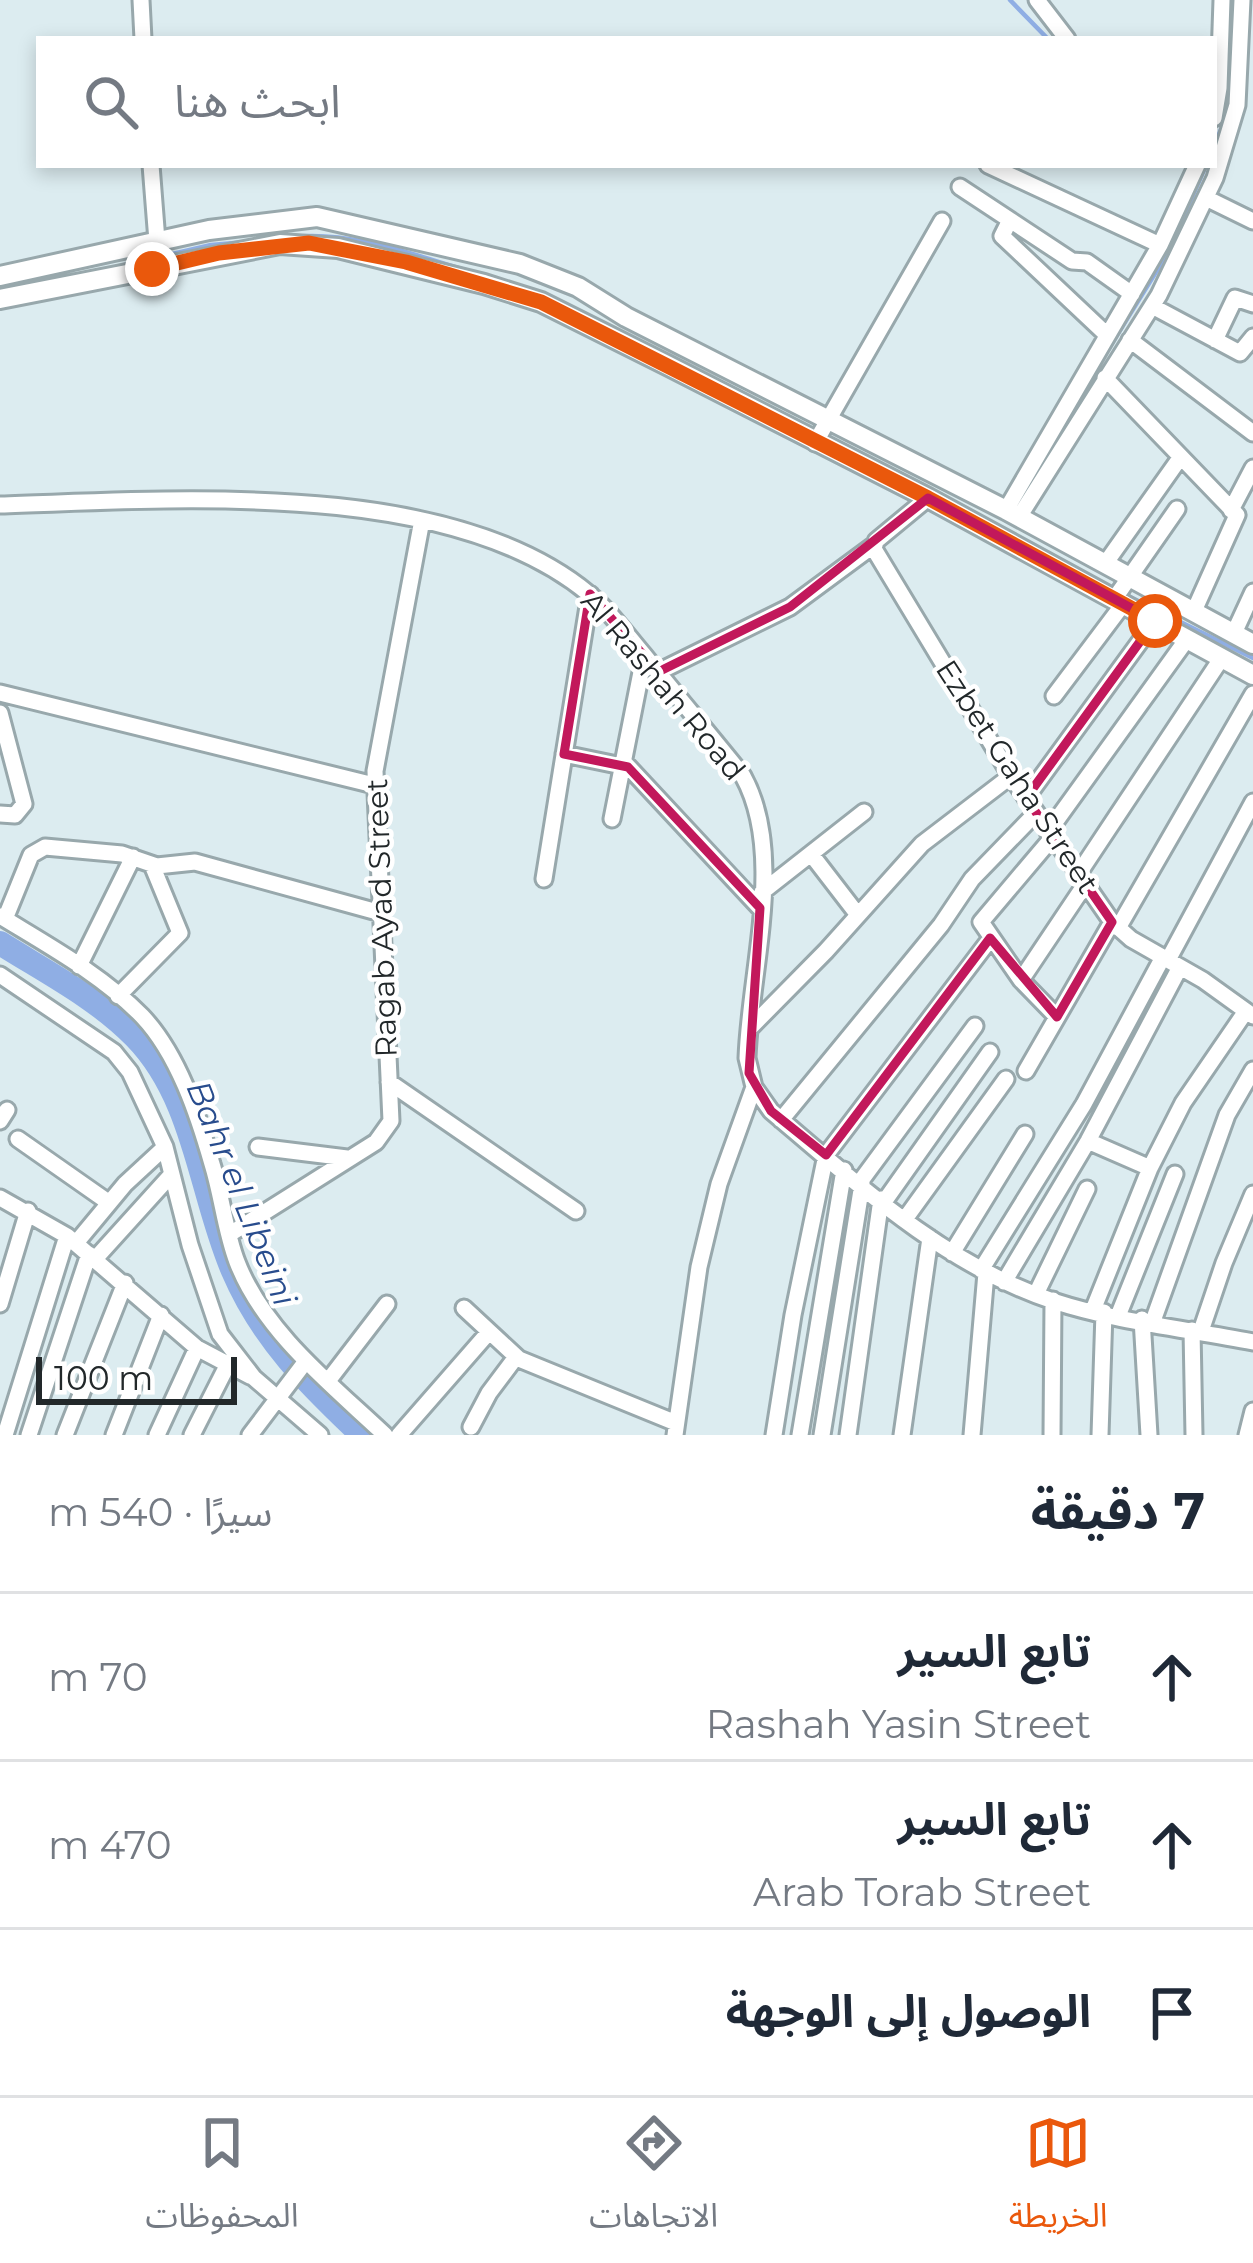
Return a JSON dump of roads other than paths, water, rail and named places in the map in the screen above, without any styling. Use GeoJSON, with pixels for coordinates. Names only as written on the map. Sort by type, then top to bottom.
{"type":"FeatureCollection","features":[{"type":"Feature","properties":{"kind":"street"},"geometry":{"type":"LineString","coordinates":[[141,0],[142,36]]}},
{"type":"Feature","properties":{"kind":"street"},"geometry":{"type":"LineString","coordinates":[[1037,0],[1065,36]]}},
{"type":"Feature","properties":{"kind":"street"},"geometry":{"type":"LineString","coordinates":[[1217,61],[1222,0]]}},
{"type":"Feature","properties":{"kind":"street"},"geometry":{"type":"LineString","coordinates":[[1012,514],[1152,306],[1226,154],[1245,108],[1248,31],[1242,0]]}},
{"type":"Feature","properties":{"kind":"street"},"geometry":{"type":"LineString","coordinates":[[1222,29],[1248,31]]}},
{"type":"Feature","properties":{"kind":"street"},"geometry":{"type":"LineString","coordinates":[[151,168],[157,241]]}},
{"type":"Feature","properties":{"kind":"street"},"geometry":{"type":"LineString","coordinates":[[994,168],[1160,245]]}},
{"type":"Feature","properties":{"kind":"street"},"geometry":{"type":"LineString","coordinates":[[1012,514],[1160,245],[1196,168]]}},
{"type":"Feature","properties":{"kind":"street"},"geometry":{"type":"LineString","coordinates":[[960,187],[1072,261],[1088,262],[1132,293]]}},
{"type":"Feature","properties":{"kind":"street"},"geometry":{"type":"LineString","coordinates":[[1206,198],[1253,221]]}},
{"type":"Feature","properties":{"kind":"street"},"geometry":{"type":"LineString","coordinates":[[0,276],[256,222],[317,217],[493,256],[578,287],[928,498],[1105,564],[1122,591],[1194,611],[1253,644]]}},
{"type":"Feature","properties":{"kind":"street"},"geometry":{"type":"LineString","coordinates":[[1010,220],[1002,236],[1107,335]]}},
{"type":"Feature","properties":{"kind":"street"},"geometry":{"type":"LineString","coordinates":[[821,431],[942,221]]}},
{"type":"Feature","properties":{"kind":"street"},"geometry":{"type":"LineString","coordinates":[[0,299],[236,250],[309,243],[406,262],[541,302],[1012,514],[1032,540],[1122,591],[1155,621],[1253,676]]}},
{"type":"Feature","properties":{"kind":"street"},"geometry":{"type":"LineString","coordinates":[[1215,340],[1235,298],[1253,304]]}},
{"type":"Feature","properties":{"kind":"street"},"geometry":{"type":"LineString","coordinates":[[1152,306],[1240,353],[1253,337]]}},
{"type":"Feature","properties":{"kind":"street"},"geometry":{"type":"LineString","coordinates":[[1130,340],[1253,433]]}},
{"type":"Feature","properties":{"kind":"street"},"geometry":{"type":"LineString","coordinates":[[1105,378],[1238,518],[1194,611]]}},
{"type":"Feature","properties":{"kind":"street"},"geometry":{"type":"LineString","coordinates":[[1105,564],[1180,458]]}},
{"type":"Feature","properties":{"kind":"street"},"geometry":{"type":"LineString","coordinates":[[1232,510],[1253,468]]}},
{"type":"Feature","properties":{"kind":"street"},"geometry":{"type":"LineString","coordinates":[[658,672],[790,607],[928,498]]}},
{"type":"Feature","properties":{"kind":"street","name":"Al Rashah Road"},"geometry":{"type":"LineString","coordinates":[[0,506],[141,501],[353,509],[422,520],[495,542],[590,594],[743,776],[753,794],[764,834],[747,1058],[754,1087]]}},
{"type":"Feature","properties":{"kind":"street"},"geometry":{"type":"LineString","coordinates":[[1054,696],[1177,509]]}},
{"type":"Feature","properties":{"kind":"street","name":"Ragab Ayad Street"},"geometry":{"type":"LineString","coordinates":[[230,1234],[386,1133],[392,1115],[374,785],[422,520]]}},
{"type":"Feature","properties":{"kind":"street","name":"Ezbet Gaha Street"},"geometry":{"type":"LineString","coordinates":[[874,545],[1011,776],[1114,925],[1250,1014]]}},
{"type":"Feature","properties":{"kind":"street"},"geometry":{"type":"LineString","coordinates":[[1234,633],[1253,592]]}},
{"type":"Feature","properties":{"kind":"street"},"geometry":{"type":"LineString","coordinates":[[544,879],[590,594]]}},
{"type":"Feature","properties":{"kind":"street"},"geometry":{"type":"LineString","coordinates":[[1026,798],[1155,621]]}},
{"type":"Feature","properties":{"kind":"street"},"geometry":{"type":"LineString","coordinates":[[1057,1017],[991,938],[982,925],[983,916],[1050,835],[1187,639]]}},
{"type":"Feature","properties":{"kind":"street"},"geometry":{"type":"LineString","coordinates":[[612,819],[644,656]]}},
{"type":"Feature","properties":{"kind":"street"},"geometry":{"type":"LineString","coordinates":[[1022,980],[1221,658]]}},
{"type":"Feature","properties":{"kind":"street"},"geometry":{"type":"LineString","coordinates":[[0,693],[374,785]]}},
{"type":"Feature","properties":{"kind":"street"},"geometry":{"type":"LineString","coordinates":[[1026,1071],[1253,694]]}},
{"type":"Feature","properties":{"kind":"street"},"geometry":{"type":"LineString","coordinates":[[0,713],[24,804],[16,815],[0,814]]}},
{"type":"Feature","properties":{"kind":"street"},"geometry":{"type":"LineString","coordinates":[[564,754],[622,764],[761,900],[864,812]]}},
{"type":"Feature","properties":{"kind":"street"},"geometry":{"type":"LineString","coordinates":[[750,1028],[932,835],[1011,776]]}},
{"type":"Feature","properties":{"kind":"street"},"geometry":{"type":"LineString","coordinates":[[1004,1282],[1088,1141],[1170,961],[1253,802]]}},
{"type":"Feature","properties":{"kind":"street"},"geometry":{"type":"LineString","coordinates":[[782,1120],[941,925],[972,879],[1036,814]]}},
{"type":"Feature","properties":{"kind":"street"},"geometry":{"type":"LineString","coordinates":[[381,913],[196,862],[152,865],[133,857],[37,849],[2,917],[79,965],[144,1019],[174,1065],[212,1162],[237,1263],[262,1306],[306,1361],[385,1435]]}},
{"type":"Feature","properties":{"kind":"street"},"geometry":{"type":"LineString","coordinates":[[811,854],[858,915]]}},
{"type":"Feature","properties":{"kind":"street"},"geometry":{"type":"LineString","coordinates":[[79,965],[133,857]]}},
{"type":"Feature","properties":{"kind":"street"},"geometry":{"type":"LineString","coordinates":[[118,996],[181,933],[152,865]]}},
{"type":"Feature","properties":{"kind":"street"},"geometry":{"type":"LineString","coordinates":[[774,1435],[826,1155],[991,938]]}},
{"type":"Feature","properties":{"kind":"street"},"geometry":{"type":"LineString","coordinates":[[972,1435],[983,1271],[1170,961]]}},
{"type":"Feature","properties":{"kind":"street"},"geometry":{"type":"LineString","coordinates":[[0,975],[114,1052],[130,1072],[165,1148],[220,1334],[254,1378],[320,1435]]}},
{"type":"Feature","properties":{"kind":"street"},"geometry":{"type":"LineString","coordinates":[[1100,1435],[1105,1313],[1150,1168],[1183,1103],[1250,1014]]}},
{"type":"Feature","properties":{"kind":"street"},"geometry":{"type":"LineString","coordinates":[[822,1435],[861,1183],[975,1026]]}},
{"type":"Feature","properties":{"kind":"street"},"geometry":{"type":"LineString","coordinates":[[848,1435],[883,1201],[989,1052]]}},
{"type":"Feature","properties":{"kind":"street"},"geometry":{"type":"LineString","coordinates":[[1149,1435],[1147,1320],[1227,1115],[1253,1070]]}},
{"type":"Feature","properties":{"kind":"street"},"geometry":{"type":"LineString","coordinates":[[905,1219],[1006,1079]]}},
{"type":"Feature","properties":{"kind":"street"},"geometry":{"type":"LineString","coordinates":[[389,1082],[576,1211]]}},
{"type":"Feature","properties":{"kind":"street"},"geometry":{"type":"LineString","coordinates":[[464,1308],[516,1357],[675,1429],[699,1268],[719,1184],[754,1087],[782,1120],[905,1219],[1004,1282],[1105,1313],[1253,1342]]}},
{"type":"Feature","properties":{"kind":"street"},"geometry":{"type":"LineString","coordinates":[[952,1253],[1025,1135]]}},
{"type":"Feature","properties":{"kind":"street"},"geometry":{"type":"LineString","coordinates":[[18,1139],[108,1202]]}},
{"type":"Feature","properties":{"kind":"street"},"geometry":{"type":"LineString","coordinates":[[1088,1141],[1150,1168]]}},
{"type":"Feature","properties":{"kind":"street"},"geometry":{"type":"LineString","coordinates":[[258,1147],[347,1158]]}},
{"type":"Feature","properties":{"kind":"street"},"geometry":{"type":"LineString","coordinates":[[5,1435],[82,1248],[108,1202],[165,1148]]}},
{"type":"Feature","properties":{"kind":"street"},"geometry":{"type":"LineString","coordinates":[[800,1435],[844,1170]]}},
{"type":"Feature","properties":{"kind":"street"},"geometry":{"type":"LineString","coordinates":[[1105,1313],[1174,1174]]}},
{"type":"Feature","properties":{"kind":"street"},"geometry":{"type":"LineString","coordinates":[[28,1435],[82,1248],[171,1175]]}},
{"type":"Feature","properties":{"kind":"street"},"geometry":{"type":"LineString","coordinates":[[1036,1294],[1088,1189]]}},
{"type":"Feature","properties":{"kind":"street"},"geometry":{"type":"LineString","coordinates":[[1194,1435],[1197,1330],[1253,1194]]}},
{"type":"Feature","properties":{"kind":"street"},"geometry":{"type":"LineString","coordinates":[[0,1198],[82,1248],[197,1348],[254,1378]]}},
{"type":"Feature","properties":{"kind":"street"},"geometry":{"type":"LineString","coordinates":[[0,1304],[28,1211]]}},
{"type":"Feature","properties":{"kind":"street"},"geometry":{"type":"LineString","coordinates":[[902,1435],[930,1238]]}},
{"type":"Feature","properties":{"kind":"street"},"geometry":{"type":"LineString","coordinates":[[65,1435],[125,1283]]}},
{"type":"Feature","properties":{"kind":"street"},"geometry":{"type":"LineString","coordinates":[[1052,1435],[1053,1300]]}},
{"type":"Feature","properties":{"kind":"street"},"geometry":{"type":"LineString","coordinates":[[328,1381],[387,1304]]}},
{"type":"Feature","properties":{"kind":"street"},"geometry":{"type":"LineString","coordinates":[[114,1435],[160,1316]]}},
{"type":"Feature","properties":{"kind":"street"},"geometry":{"type":"LineString","coordinates":[[399,1435],[489,1332]]}},
{"type":"Feature","properties":{"kind":"street"},"geometry":{"type":"LineString","coordinates":[[157,1435],[197,1348]]}},
{"type":"Feature","properties":{"kind":"street"},"geometry":{"type":"LineString","coordinates":[[471,1427],[516,1357]]}},
{"type":"Feature","properties":{"kind":"street"},"geometry":{"type":"LineString","coordinates":[[250,1435],[306,1361]]}},
{"type":"Feature","properties":{"kind":"street"},"geometry":{"type":"LineString","coordinates":[[192,1435],[227,1366]]}},
{"type":"Feature","properties":{"kind":"street"},"geometry":{"type":"LineString","coordinates":[[1247,1435],[1253,1411]]}},
{"type":"Feature","properties":{"kind":"waterway"},"geometry":{"type":"LineString","coordinates":[[1010,0],[1045,36]]}},
{"type":"Feature","properties":{"kind":"waterway"},"geometry":{"type":"LineString","coordinates":[[1217,139],[1224,122],[1232,0]]}},
{"type":"Feature","properties":{"kind":"waterway"},"geometry":{"type":"LineString","coordinates":[[1101,361],[1169,251],[1205,168]]}},
{"type":"Feature","properties":{"kind":"waterway"},"geometry":{"type":"LineString","coordinates":[[293,237],[360,241],[469,271]]}},
{"type":"Feature","properties":{"kind":"waterway"},"geometry":{"type":"LineString","coordinates":[[116,267],[211,245],[246,242]]}},
{"type":"Feature","properties":{"kind":"waterway"},"geometry":{"type":"LineString","coordinates":[[538,292],[570,307]]}},
{"type":"Feature","properties":{"kind":"waterway"},"geometry":{"type":"LineString","coordinates":[[667,355],[742,393]]}},
{"type":"Feature","properties":{"kind":"waterway"},"geometry":{"type":"LineString","coordinates":[[1124,594],[1253,658]]}},
{"type":"Feature","properties":{"kind":"waterway","name":"Bahr el Libeini"},"geometry":{"type":"LineString","coordinates":[[0,943],[104,1010],[155,1062],[184,1118],[222,1242],[245,1296],[288,1360],[362,1435]]}}]}
